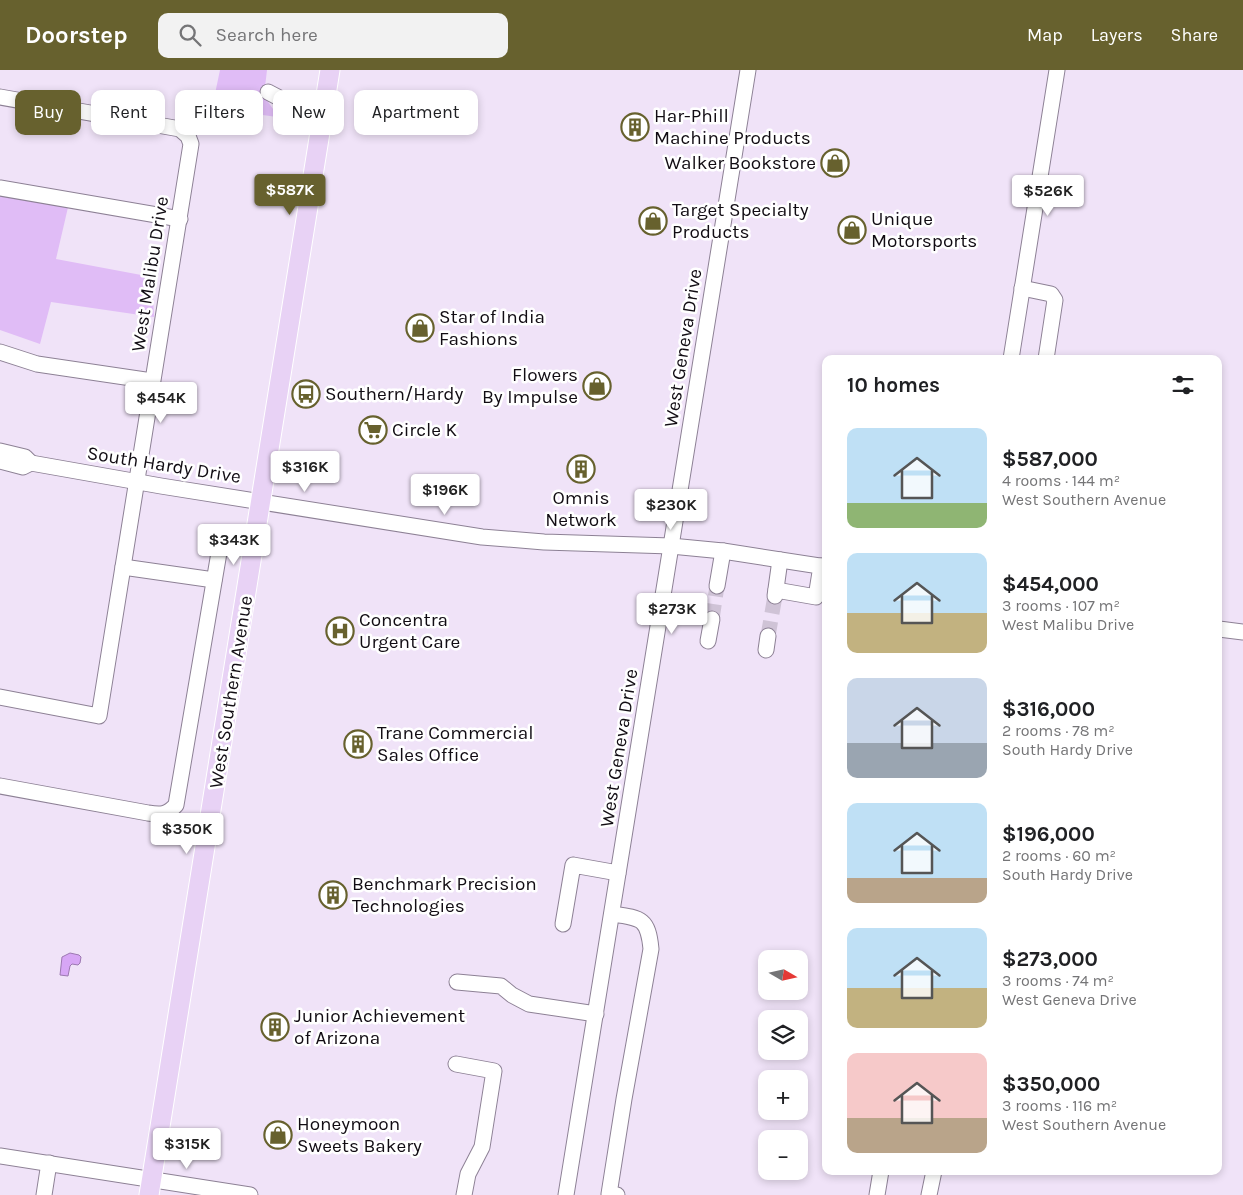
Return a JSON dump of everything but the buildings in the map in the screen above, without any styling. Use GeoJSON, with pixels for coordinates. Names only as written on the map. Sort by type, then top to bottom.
{"type":"FeatureCollection","features":[{"type":"Feature","properties":{"kind":"main road","name":"West Southern Avenue"},"geometry":{"type":"LineString","coordinates":[[150,1187],[330,70]]}},
{"type":"Feature","properties":{"kind":"street","name":"West Geneva Drive"},"geometry":{"type":"LineString","coordinates":[[566,1195],[748,70]]}},
{"type":"Feature","properties":{"kind":"street"},"geometry":{"type":"LineString","coordinates":[[1012,355],[1057,70]]}},
{"type":"Feature","properties":{"kind":"street"},"geometry":{"type":"LineString","coordinates":[[268,92],[273,95]]}},
{"type":"Feature","properties":{"kind":"street","name":"West Malibu Drive"},"geometry":{"type":"LineString","coordinates":[[0,97],[180,129],[188,136],[191,144],[99,716],[0,697]]}},
{"type":"Feature","properties":{"kind":"street"},"geometry":{"type":"LineString","coordinates":[[0,188],[180,218]]}},
{"type":"Feature","properties":{"kind":"street"},"geometry":{"type":"LineString","coordinates":[[1022,288],[1051,294],[1055,300],[1047,355]]}},
{"type":"Feature","properties":{"kind":"street"},"geometry":{"type":"LineString","coordinates":[[0,352],[37,364],[152,381]]}},
{"type":"Feature","properties":{"kind":"street","name":"South Hardy Drive"},"geometry":{"type":"LineString","coordinates":[[0,450],[25,457],[31,463],[137,482],[482,537],[544,542],[672,546],[723,551],[822,566]]}},
{"type":"Feature","properties":{"kind":"street","name":"South Hardy Drive"},"geometry":{"type":"LineString","coordinates":[[0,461],[23,467],[31,463]]}},
{"type":"Feature","properties":{"kind":"street"},"geometry":{"type":"LineString","coordinates":[[0,786],[148,813],[159,814],[171,811],[176,804],[222,536]]}},
{"type":"Feature","properties":{"kind":"street"},"geometry":{"type":"LineString","coordinates":[[717,586],[723,551]]}},
{"type":"Feature","properties":{"kind":"street"},"geometry":{"type":"LineString","coordinates":[[780,560],[775,593],[816,596],[822,574]]}},
{"type":"Feature","properties":{"kind":"street"},"geometry":{"type":"LineString","coordinates":[[123,568],[214,580]]}},
{"type":"Feature","properties":{"kind":"street"},"geometry":{"type":"LineString","coordinates":[[708,641],[712,619]]}},
{"type":"Feature","properties":{"kind":"street"},"geometry":{"type":"LineString","coordinates":[[1222,629],[1243,632]]}},
{"type":"Feature","properties":{"kind":"street"},"geometry":{"type":"LineString","coordinates":[[563,924],[573,865],[618,873]]}},
{"type":"Feature","properties":{"kind":"street"},"geometry":{"type":"LineString","coordinates":[[612,914],[639,918],[650,936],[651,949],[609,1194],[617,1195]]}},
{"type":"Feature","properties":{"kind":"street"},"geometry":{"type":"LineString","coordinates":[[457,982],[501,986],[512,995],[529,1004],[596,1014]]}},
{"type":"Feature","properties":{"kind":"street"},"geometry":{"type":"LineString","coordinates":[[456,1064],[494,1071],[482,1147],[468,1174],[464,1195]]}},
{"type":"Feature","properties":{"kind":"street"},"geometry":{"type":"LineString","coordinates":[[0,1156],[50,1163],[150,1187],[250,1195]]}},
{"type":"Feature","properties":{"kind":"street"},"geometry":{"type":"LineString","coordinates":[[44,1195],[50,1163]]}},
{"type":"Feature","properties":{"kind":"street"},"geometry":{"type":"LineString","coordinates":[[878,1195],[880,1175]]}},
{"type":"Feature","properties":{"kind":"street"},"geometry":{"type":"LineString","coordinates":[[930,1195],[933,1175]]}},
{"type":"Feature","properties":{"kind":"shaded area"},"geometry":{"type":"Polygon","coordinates":[[[220,70],[267,70],[264,96],[273,109],[273,116],[263,115],[263,90],[216,90],[220,70]]]}},
{"type":"Feature","properties":{"kind":"shaded area"},"geometry":{"type":"Polygon","coordinates":[[[0,190],[69,203],[56,259],[152,277],[154,317],[51,302],[40,344],[0,330],[0,190]]]}},
{"type":"Feature","properties":{"kind":"shaded area"},"geometry":{"type":"Polygon","coordinates":[[[70,953],[81,957],[80,963],[70,966],[68,976],[60,975],[62,957],[70,953]]]}},
{"type":"Feature","properties":{"kind":"tunnel"},"geometry":{"type":"LineString","coordinates":[[712,619],[717,586]]}},
{"type":"Feature","properties":{"kind":"tunnel"},"geometry":{"type":"LineString","coordinates":[[768,636],[775,596]]}},
{"type":"Feature","properties":{"kind":"place","name":"Har-Phill Machine Products"},"geometry":{"type":"Point","coordinates":[635,127]}},
{"type":"Feature","properties":{"kind":"place","name":"Walker Bookstore"},"geometry":{"type":"Point","coordinates":[835,163]}},
{"type":"Feature","properties":{"kind":"place","name":"Target Specialty Products"},"geometry":{"type":"Point","coordinates":[653,221]}},
{"type":"Feature","properties":{"kind":"place","name":"Unique Motorsports"},"geometry":{"type":"Point","coordinates":[852,230]}},
{"type":"Feature","properties":{"kind":"place","name":"Star of India Fashions"},"geometry":{"type":"Point","coordinates":[420,328]}},
{"type":"Feature","properties":{"kind":"place","name":"Flowers By Impulse"},"geometry":{"type":"Point","coordinates":[597,386]}},
{"type":"Feature","properties":{"kind":"place","name":"Southern/Hardy"},"geometry":{"type":"Point","coordinates":[306,394]}},
{"type":"Feature","properties":{"kind":"place","name":"Circle K"},"geometry":{"type":"Point","coordinates":[373,430]}},
{"type":"Feature","properties":{"kind":"place","name":"Omnis Network"},"geometry":{"type":"Point","coordinates":[581,469]}},
{"type":"Feature","properties":{"kind":"place","name":"Concentra Urgent Care"},"geometry":{"type":"Point","coordinates":[340,631]}},
{"type":"Feature","properties":{"kind":"place","name":"Trane Commercial Sales Office"},"geometry":{"type":"Point","coordinates":[358,744]}},
{"type":"Feature","properties":{"kind":"place","name":"Benchmark Precision Technologies"},"geometry":{"type":"Point","coordinates":[333,895]}},
{"type":"Feature","properties":{"kind":"place","name":"Junior Achievement of Arizona"},"geometry":{"type":"Point","coordinates":[275,1027]}},
{"type":"Feature","properties":{"kind":"place","name":"Honeymoon Sweets Bakery"},"geometry":{"type":"Point","coordinates":[278,1135]}}]}
